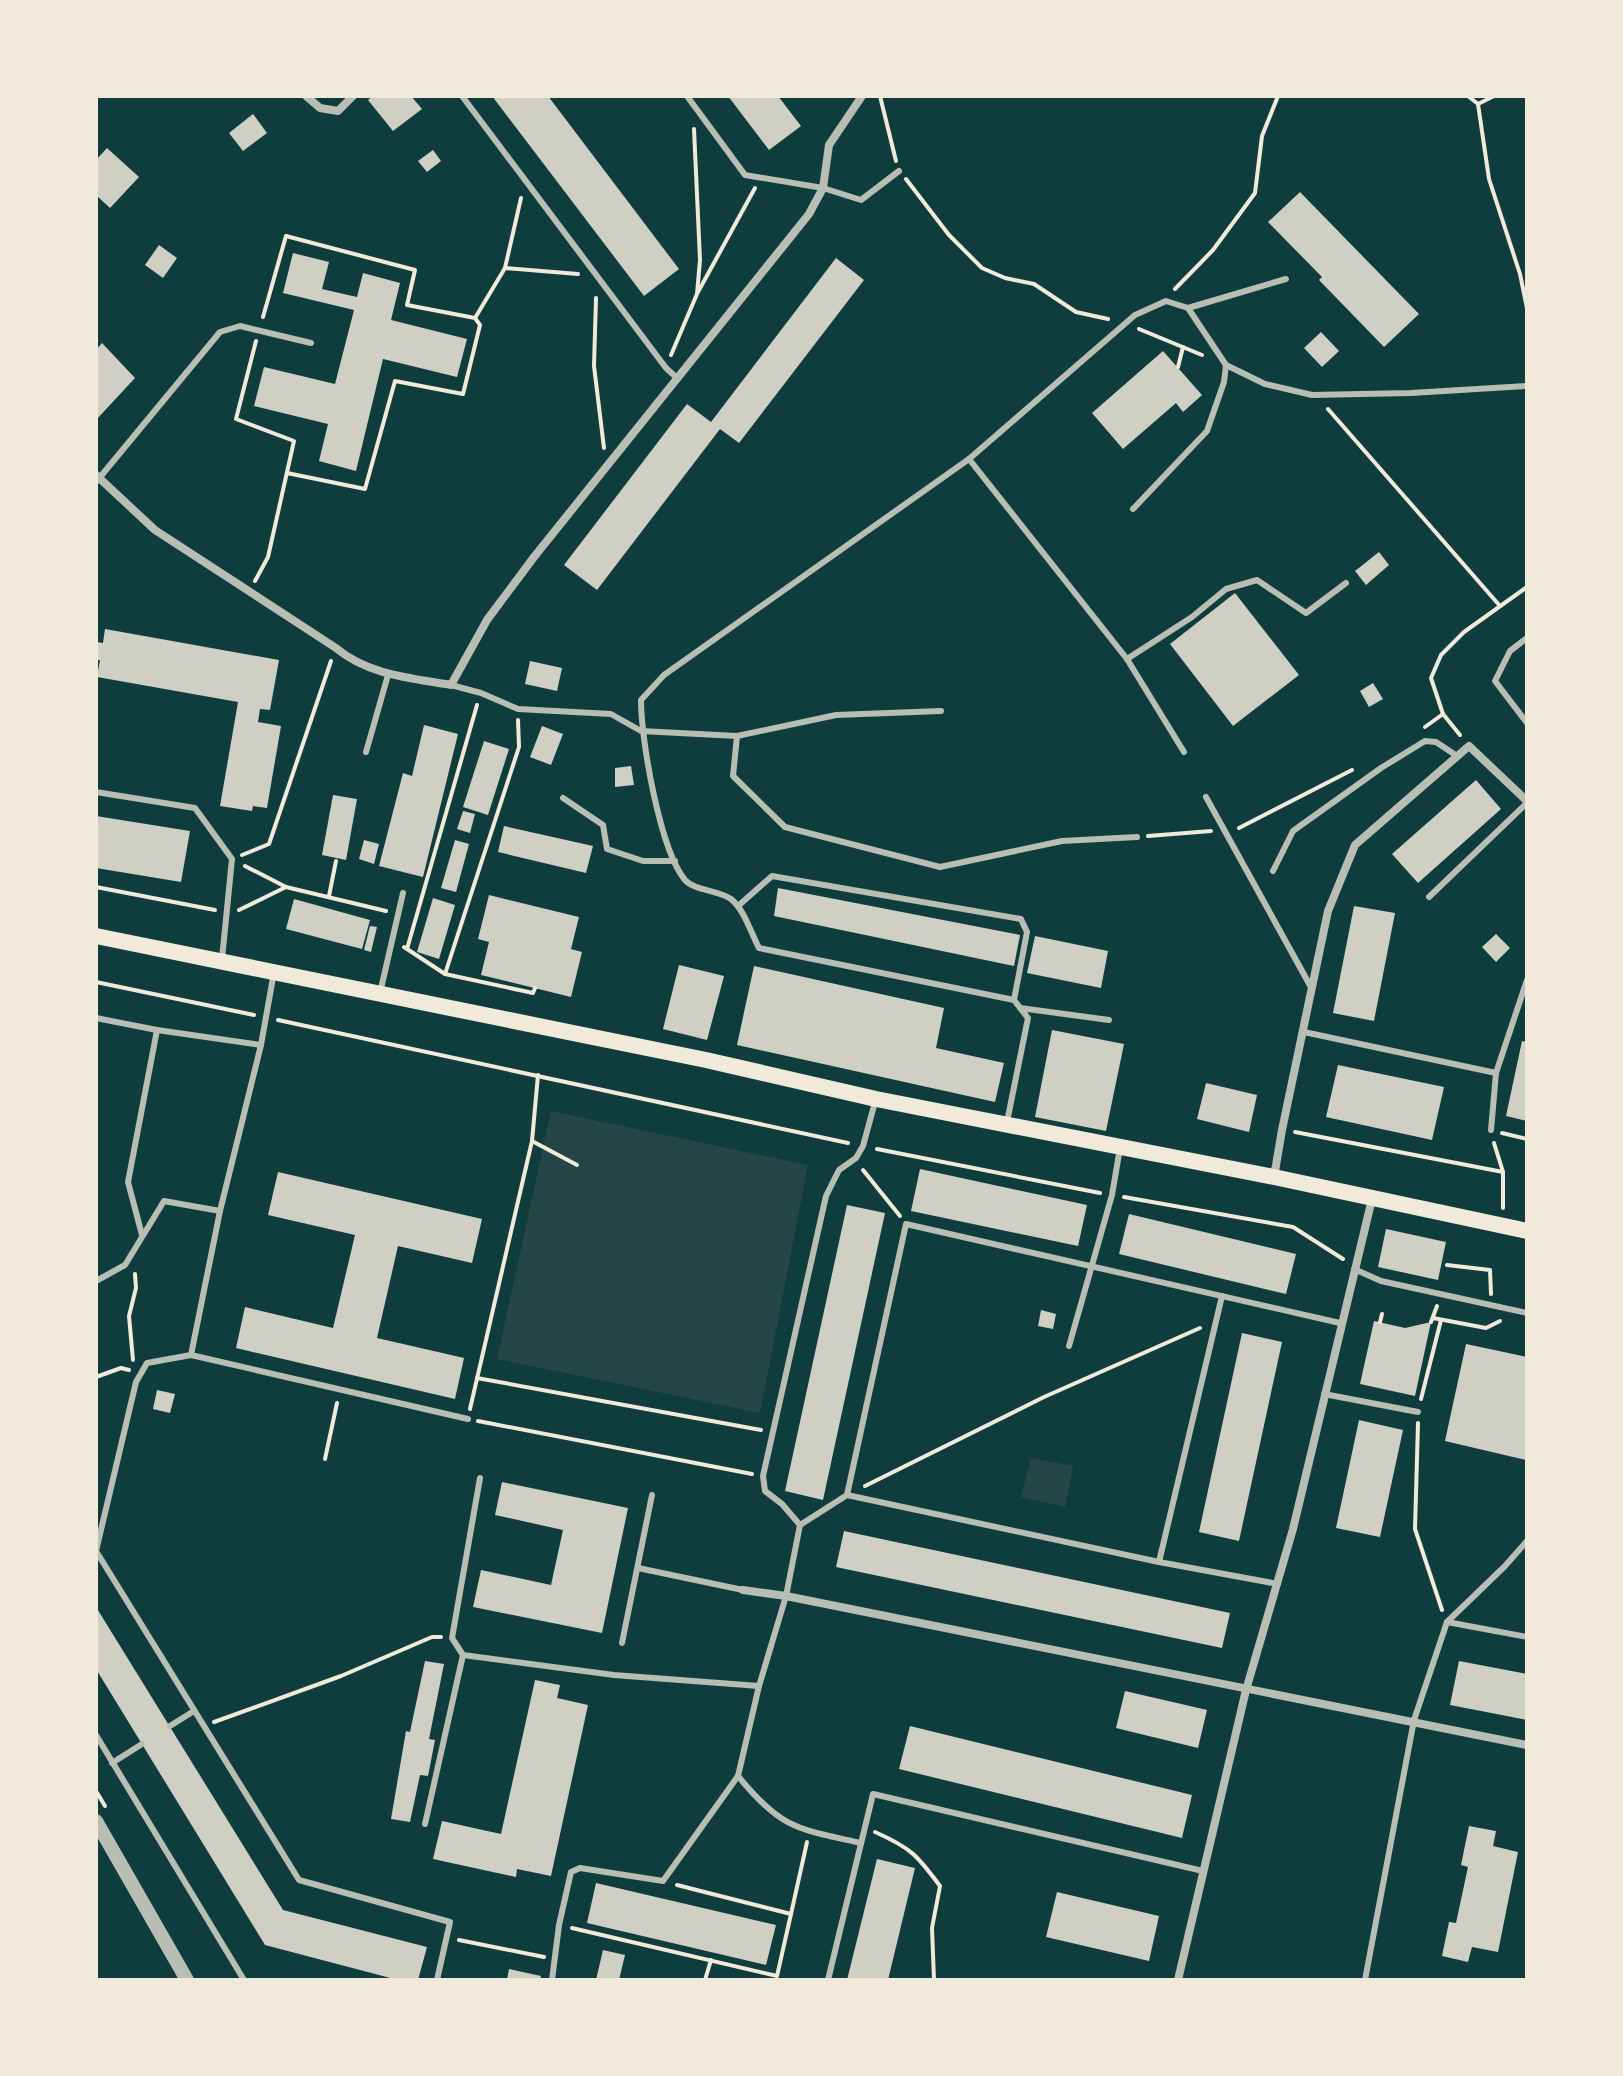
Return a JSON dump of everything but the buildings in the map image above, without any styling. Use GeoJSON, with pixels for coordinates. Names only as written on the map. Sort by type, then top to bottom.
{"type":"FeatureCollection","features":[{"type":"Feature","properties":{"kind":"main road"},"geometry":{"type":"LineString","coordinates":[[96,936],[1527,1231]]}},
{"type":"Feature","properties":{"kind":"street"},"geometry":{"type":"LineString","coordinates":[[306,96],[320,108],[338,111],[353,96]]}},
{"type":"Feature","properties":{"kind":"street"},"geometry":{"type":"LineString","coordinates":[[97,479],[155,530],[349,659],[388,675],[451,685],[487,620],[809,214],[823,188],[829,145],[862,96]]}},
{"type":"Feature","properties":{"kind":"street"},"geometry":{"type":"LineString","coordinates":[[1274,1177],[1328,911],[1355,845],[1469,746],[1527,802]]}},
{"type":"Feature","properties":{"kind":"street"},"geometry":{"type":"LineString","coordinates":[[1178,1980],[1246,1690],[1278,1584],[1372,1198]]}},
{"type":"Feature","properties":{"kind":"street"},"geometry":{"type":"LineString","coordinates":[[743,1590],[786,1596],[1246,1690],[1414,1720],[1527,1745]]}},
{"type":"Feature","properties":{"kind":"street"},"geometry":{"type":"LineString","coordinates":[[96,1821],[187,1980]]}},
{"type":"Feature","properties":{"kind":"lane"},"geometry":{"type":"LineString","coordinates":[[462,96],[666,368],[677,378]]}},
{"type":"Feature","properties":{"kind":"lane"},"geometry":{"type":"LineString","coordinates":[[687,96],[745,175],[823,188],[861,200],[899,171]]}},
{"type":"Feature","properties":{"kind":"lane"},"geometry":{"type":"LineString","coordinates":[[1006,1125],[1028,1018],[1014,1000],[759,948],[738,906],[729,898],[687,882],[667,847],[641,731],[641,700],[664,675],[969,459],[1135,315],[1166,301],[1188,308],[1286,279]]}},
{"type":"Feature","properties":{"kind":"lane"},"geometry":{"type":"LineString","coordinates":[[1188,308],[1226,365],[1265,384],[1312,395],[1527,386]]}},
{"type":"Feature","properties":{"kind":"lane"},"geometry":{"type":"LineString","coordinates":[[97,479],[220,332],[240,326],[311,343]]}},
{"type":"Feature","properties":{"kind":"lane"},"geometry":{"type":"LineString","coordinates":[[1133,509],[1207,431],[1224,382],[1226,365]]}},
{"type":"Feature","properties":{"kind":"lane"},"geometry":{"type":"LineString","coordinates":[[969,459],[1127,659],[1184,752]]}},
{"type":"Feature","properties":{"kind":"lane"},"geometry":{"type":"LineString","coordinates":[[1127,659],[1192,617],[1226,589],[1257,580],[1306,613],[1346,583]]}},
{"type":"Feature","properties":{"kind":"lane"},"geometry":{"type":"LineString","coordinates":[[1527,638],[1510,651],[1495,681],[1527,723]]}},
{"type":"Feature","properties":{"kind":"lane"},"geometry":{"type":"LineString","coordinates":[[366,752],[388,675]]}},
{"type":"Feature","properties":{"kind":"lane"},"geometry":{"type":"LineString","coordinates":[[451,685],[481,693],[518,709],[611,714],[641,731],[737,736],[836,715],[941,711]]}},
{"type":"Feature","properties":{"kind":"lane"},"geometry":{"type":"LineString","coordinates":[[737,736],[733,776],[785,827],[940,867],[1062,841],[1137,837]]}},
{"type":"Feature","properties":{"kind":"lane"},"geometry":{"type":"LineString","coordinates":[[1273,871],[1293,831],[1381,768],[1425,741],[1436,742],[1457,756]]}},
{"type":"Feature","properties":{"kind":"lane"},"geometry":{"type":"LineString","coordinates":[[96,792],[195,808],[232,859],[221,961]]}},
{"type":"Feature","properties":{"kind":"lane"},"geometry":{"type":"LineString","coordinates":[[1206,797],[1312,989]]}},
{"type":"Feature","properties":{"kind":"lane"},"geometry":{"type":"LineString","coordinates":[[563,798],[603,825],[607,849],[643,861],[675,861]]}},
{"type":"Feature","properties":{"kind":"lane"},"geometry":{"type":"LineString","coordinates":[[1429,897],[1527,802]]}},
{"type":"Feature","properties":{"kind":"lane"},"geometry":{"type":"LineString","coordinates":[[738,906],[772,876],[1021,919],[1027,932],[1014,1000]]}},
{"type":"Feature","properties":{"kind":"lane"},"geometry":{"type":"LineString","coordinates":[[380,993],[403,893]]}},
{"type":"Feature","properties":{"kind":"lane"},"geometry":{"type":"LineString","coordinates":[[191,1355],[220,1211],[261,1045],[274,972]]}},
{"type":"Feature","properties":{"kind":"lane"},"geometry":{"type":"LineString","coordinates":[[1491,1130],[1496,1073],[1527,980]]}},
{"type":"Feature","properties":{"kind":"lane"},"geometry":{"type":"LineString","coordinates":[[1020,1008],[1109,1020]]}},
{"type":"Feature","properties":{"kind":"lane"},"geometry":{"type":"LineString","coordinates":[[96,1018],[261,1045]]}},
{"type":"Feature","properties":{"kind":"lane"},"geometry":{"type":"LineString","coordinates":[[142,1235],[128,1182],[157,1030]]}},
{"type":"Feature","properties":{"kind":"lane"},"geometry":{"type":"LineString","coordinates":[[1304,1032],[1496,1073]]}},
{"type":"Feature","properties":{"kind":"lane"},"geometry":{"type":"LineString","coordinates":[[800,1525],[782,1504],[765,1491],[763,1476],[826,1196],[839,1170],[856,1158],[863,1146],[876,1099]]}},
{"type":"Feature","properties":{"kind":"lane"},"geometry":{"type":"LineString","coordinates":[[1069,1346],[1112,1195],[1120,1148]]}},
{"type":"Feature","properties":{"kind":"lane"},"geometry":{"type":"LineString","coordinates":[[96,1281],[125,1265],[164,1201],[220,1211]]}},
{"type":"Feature","properties":{"kind":"lane"},"geometry":{"type":"LineString","coordinates":[[847,1495],[906,1224],[1340,1323]]}},
{"type":"Feature","properties":{"kind":"lane"},"geometry":{"type":"LineString","coordinates":[[1354,1269],[1381,1281],[1527,1313]]}},
{"type":"Feature","properties":{"kind":"lane"},"geometry":{"type":"LineString","coordinates":[[1159,1562],[1222,1296]]}},
{"type":"Feature","properties":{"kind":"lane"},"geometry":{"type":"LineString","coordinates":[[437,1980],[450,1922],[299,1880],[96,1551],[136,1382],[147,1363],[191,1355],[468,1419]]}},
{"type":"Feature","properties":{"kind":"lane"},"geometry":{"type":"LineString","coordinates":[[1324,1394],[1418,1412]]}},
{"type":"Feature","properties":{"kind":"lane"},"geometry":{"type":"LineString","coordinates":[[425,1824],[463,1655],[452,1638],[480,1478]]}},
{"type":"Feature","properties":{"kind":"lane"},"geometry":{"type":"LineString","coordinates":[[622,1643],[652,1495]]}},
{"type":"Feature","properties":{"kind":"lane"},"geometry":{"type":"LineString","coordinates":[[552,1980],[559,1925],[571,1872],[580,1868],[663,1881],[738,1776],[759,1686],[786,1596],[800,1525],[847,1495],[1159,1562],[1278,1584]]}},
{"type":"Feature","properties":{"kind":"lane"},"geometry":{"type":"LineString","coordinates":[[1365,1980],[1414,1720],[1447,1622],[1527,1541]]}},
{"type":"Feature","properties":{"kind":"lane"},"geometry":{"type":"LineString","coordinates":[[638,1568],[743,1590]]}},
{"type":"Feature","properties":{"kind":"lane"},"geometry":{"type":"LineString","coordinates":[[1447,1622],[1527,1637]]}},
{"type":"Feature","properties":{"kind":"lane"},"geometry":{"type":"LineString","coordinates":[[463,1655],[614,1675],[759,1686]]}},
{"type":"Feature","properties":{"kind":"lane"},"geometry":{"type":"LineString","coordinates":[[170,1726],[194,1711]]}},
{"type":"Feature","properties":{"kind":"lane"},"geometry":{"type":"LineString","coordinates":[[96,1735],[244,1980]]}},
{"type":"Feature","properties":{"kind":"lane"},"geometry":{"type":"LineString","coordinates":[[112,1763],[142,1744]]}},
{"type":"Feature","properties":{"kind":"lane"},"geometry":{"type":"LineString","coordinates":[[738,1776],[774,1815],[798,1829],[861,1843]]}},
{"type":"Feature","properties":{"kind":"lane"},"geometry":{"type":"LineString","coordinates":[[828,1980],[873,1794],[1203,1871]]}},
{"type":"Feature","properties":{"kind":"path"},"geometry":{"type":"LineString","coordinates":[[880,96],[899,171],[949,235],[982,268],[1005,278],[1034,284],[1076,312],[1126,324],[1226,365]]}},
{"type":"Feature","properties":{"kind":"path"},"geometry":{"type":"LineString","coordinates":[[1166,301],[1213,250],[1255,193],[1262,136],[1278,96]]}},
{"type":"Feature","properties":{"kind":"path"},"geometry":{"type":"LineString","coordinates":[[1468,96],[1478,104],[1489,179],[1520,274],[1527,308]]}},
{"type":"Feature","properties":{"kind":"path"},"geometry":{"type":"LineString","coordinates":[[1478,104],[1494,96]]}},
{"type":"Feature","properties":{"kind":"path"},"geometry":{"type":"LineString","coordinates":[[693,104],[700,260],[697,294]]}},
{"type":"Feature","properties":{"kind":"path"},"geometry":{"type":"LineString","coordinates":[[666,368],[697,294],[760,178]]}},
{"type":"Feature","properties":{"kind":"path"},"geometry":{"type":"LineString","coordinates":[[475,318],[505,268],[526,181]]}},
{"type":"Feature","properties":{"kind":"path"},"geometry":{"type":"LineString","coordinates":[[505,268],[597,276],[594,366],[606,467]]}},
{"type":"Feature","properties":{"kind":"path"},"geometry":{"type":"LineString","coordinates":[[287,473],[365,489],[395,381],[463,394],[480,325],[475,318],[407,305]]}},
{"type":"Feature","properties":{"kind":"path"},"geometry":{"type":"LineString","coordinates":[[1178,367],[1183,347]]}},
{"type":"Feature","properties":{"kind":"path"},"geometry":{"type":"LineString","coordinates":[[1312,395],[1333,414],[1500,606]]}},
{"type":"Feature","properties":{"kind":"path"},"geometry":{"type":"LineString","coordinates":[[1469,746],[1443,714],[1431,678],[1441,655],[1464,632],[1527,587]]}},
{"type":"Feature","properties":{"kind":"path"},"geometry":{"type":"LineString","coordinates":[[232,859],[269,844],[336,648]]}},
{"type":"Feature","properties":{"kind":"path"},"geometry":{"type":"LineString","coordinates":[[407,949],[481,693]]}},
{"type":"Feature","properties":{"kind":"path"},"geometry":{"type":"LineString","coordinates":[[445,974],[519,747],[518,709]]}},
{"type":"Feature","properties":{"kind":"path"},"geometry":{"type":"LineString","coordinates":[[1418,731],[1443,714]]}},
{"type":"Feature","properties":{"kind":"path"},"geometry":{"type":"LineString","coordinates":[[1137,837],[1237,829],[1355,769]]}},
{"type":"Feature","properties":{"kind":"path"},"geometry":{"type":"LineString","coordinates":[[232,859],[286,887],[393,913],[391,939],[445,974],[533,993],[535,988]]}},
{"type":"Feature","properties":{"kind":"path"},"geometry":{"type":"LineString","coordinates":[[329,896],[336,861]]}},
{"type":"Feature","properties":{"kind":"path"},"geometry":{"type":"LineString","coordinates":[[96,887],[232,914],[286,887]]}},
{"type":"Feature","properties":{"kind":"path"},"geometry":{"type":"LineString","coordinates":[[96,982],[863,1146],[1293,1227],[1337,1254],[1354,1269]]}},
{"type":"Feature","properties":{"kind":"path"},"geometry":{"type":"LineString","coordinates":[[538,1075],[532,1141],[468,1419],[763,1476]]}},
{"type":"Feature","properties":{"kind":"path"},"geometry":{"type":"LineString","coordinates":[[1282,1130],[1503,1172]]}},
{"type":"Feature","properties":{"kind":"path"},"geometry":{"type":"LineString","coordinates":[[1503,1210],[1503,1172],[1491,1130],[1527,1139]]}},
{"type":"Feature","properties":{"kind":"path"},"geometry":{"type":"LineString","coordinates":[[532,1141],[577,1165]]}},
{"type":"Feature","properties":{"kind":"path"},"geometry":{"type":"LineString","coordinates":[[856,1158],[871,1183],[906,1224]]}},
{"type":"Feature","properties":{"kind":"path"},"geometry":{"type":"LineString","coordinates":[[96,1377],[121,1368],[135,1372],[129,1316],[136,1288],[134,1249]]}},
{"type":"Feature","properties":{"kind":"path"},"geometry":{"type":"LineString","coordinates":[[1447,1265],[1490,1270]]}},
{"type":"Feature","properties":{"kind":"path"},"geometry":{"type":"LineString","coordinates":[[1380,1322],[1382,1314]]}},
{"type":"Feature","properties":{"kind":"path"},"geometry":{"type":"LineString","coordinates":[[1433,1318],[1486,1328],[1499,1321],[1513,1323]]}},
{"type":"Feature","properties":{"kind":"path"},"geometry":{"type":"LineString","coordinates":[[1441,1320],[1418,1412],[1415,1529],[1447,1622]]}},
{"type":"Feature","properties":{"kind":"path"},"geometry":{"type":"LineString","coordinates":[[847,1495],[1044,1397],[1204,1326]]}},
{"type":"Feature","properties":{"kind":"path"},"geometry":{"type":"LineString","coordinates":[[477,1378],[773,1432]]}},
{"type":"Feature","properties":{"kind":"path"},"geometry":{"type":"LineString","coordinates":[[325,1459],[340,1391]]}},
{"type":"Feature","properties":{"kind":"path"},"geometry":{"type":"LineString","coordinates":[[204,1725],[341,1676],[432,1637],[452,1638]]}},
{"type":"Feature","properties":{"kind":"path"},"geometry":{"type":"LineString","coordinates":[[865,1827],[905,1845],[924,1863],[940,1886],[932,1928],[934,1980]]}},
{"type":"Feature","properties":{"kind":"path"},"geometry":{"type":"LineString","coordinates":[[559,1925],[777,1976],[809,1831]]}},
{"type":"Feature","properties":{"kind":"path"},"geometry":{"type":"LineString","coordinates":[[663,1881],[791,1914]]}},
{"type":"Feature","properties":{"kind":"path"},"geometry":{"type":"LineString","coordinates":[[447,1937],[554,1959]]}},
{"type":"Feature","properties":{"kind":"path"},"geometry":{"type":"LineString","coordinates":[[705,1980],[711,1960]]}},
{"type":"Feature","properties":{"kind":"shaded area"},"geometry":{"type":"Polygon","coordinates":[[[551,1111],[808,1165],[760,1413],[497,1359],[551,1111]]]}},
{"type":"Feature","properties":{"kind":"shaded area"},"geometry":{"type":"Polygon","coordinates":[[[1031,1458],[1073,1466],[1065,1507],[1021,1497],[1031,1458]]]}}]}
